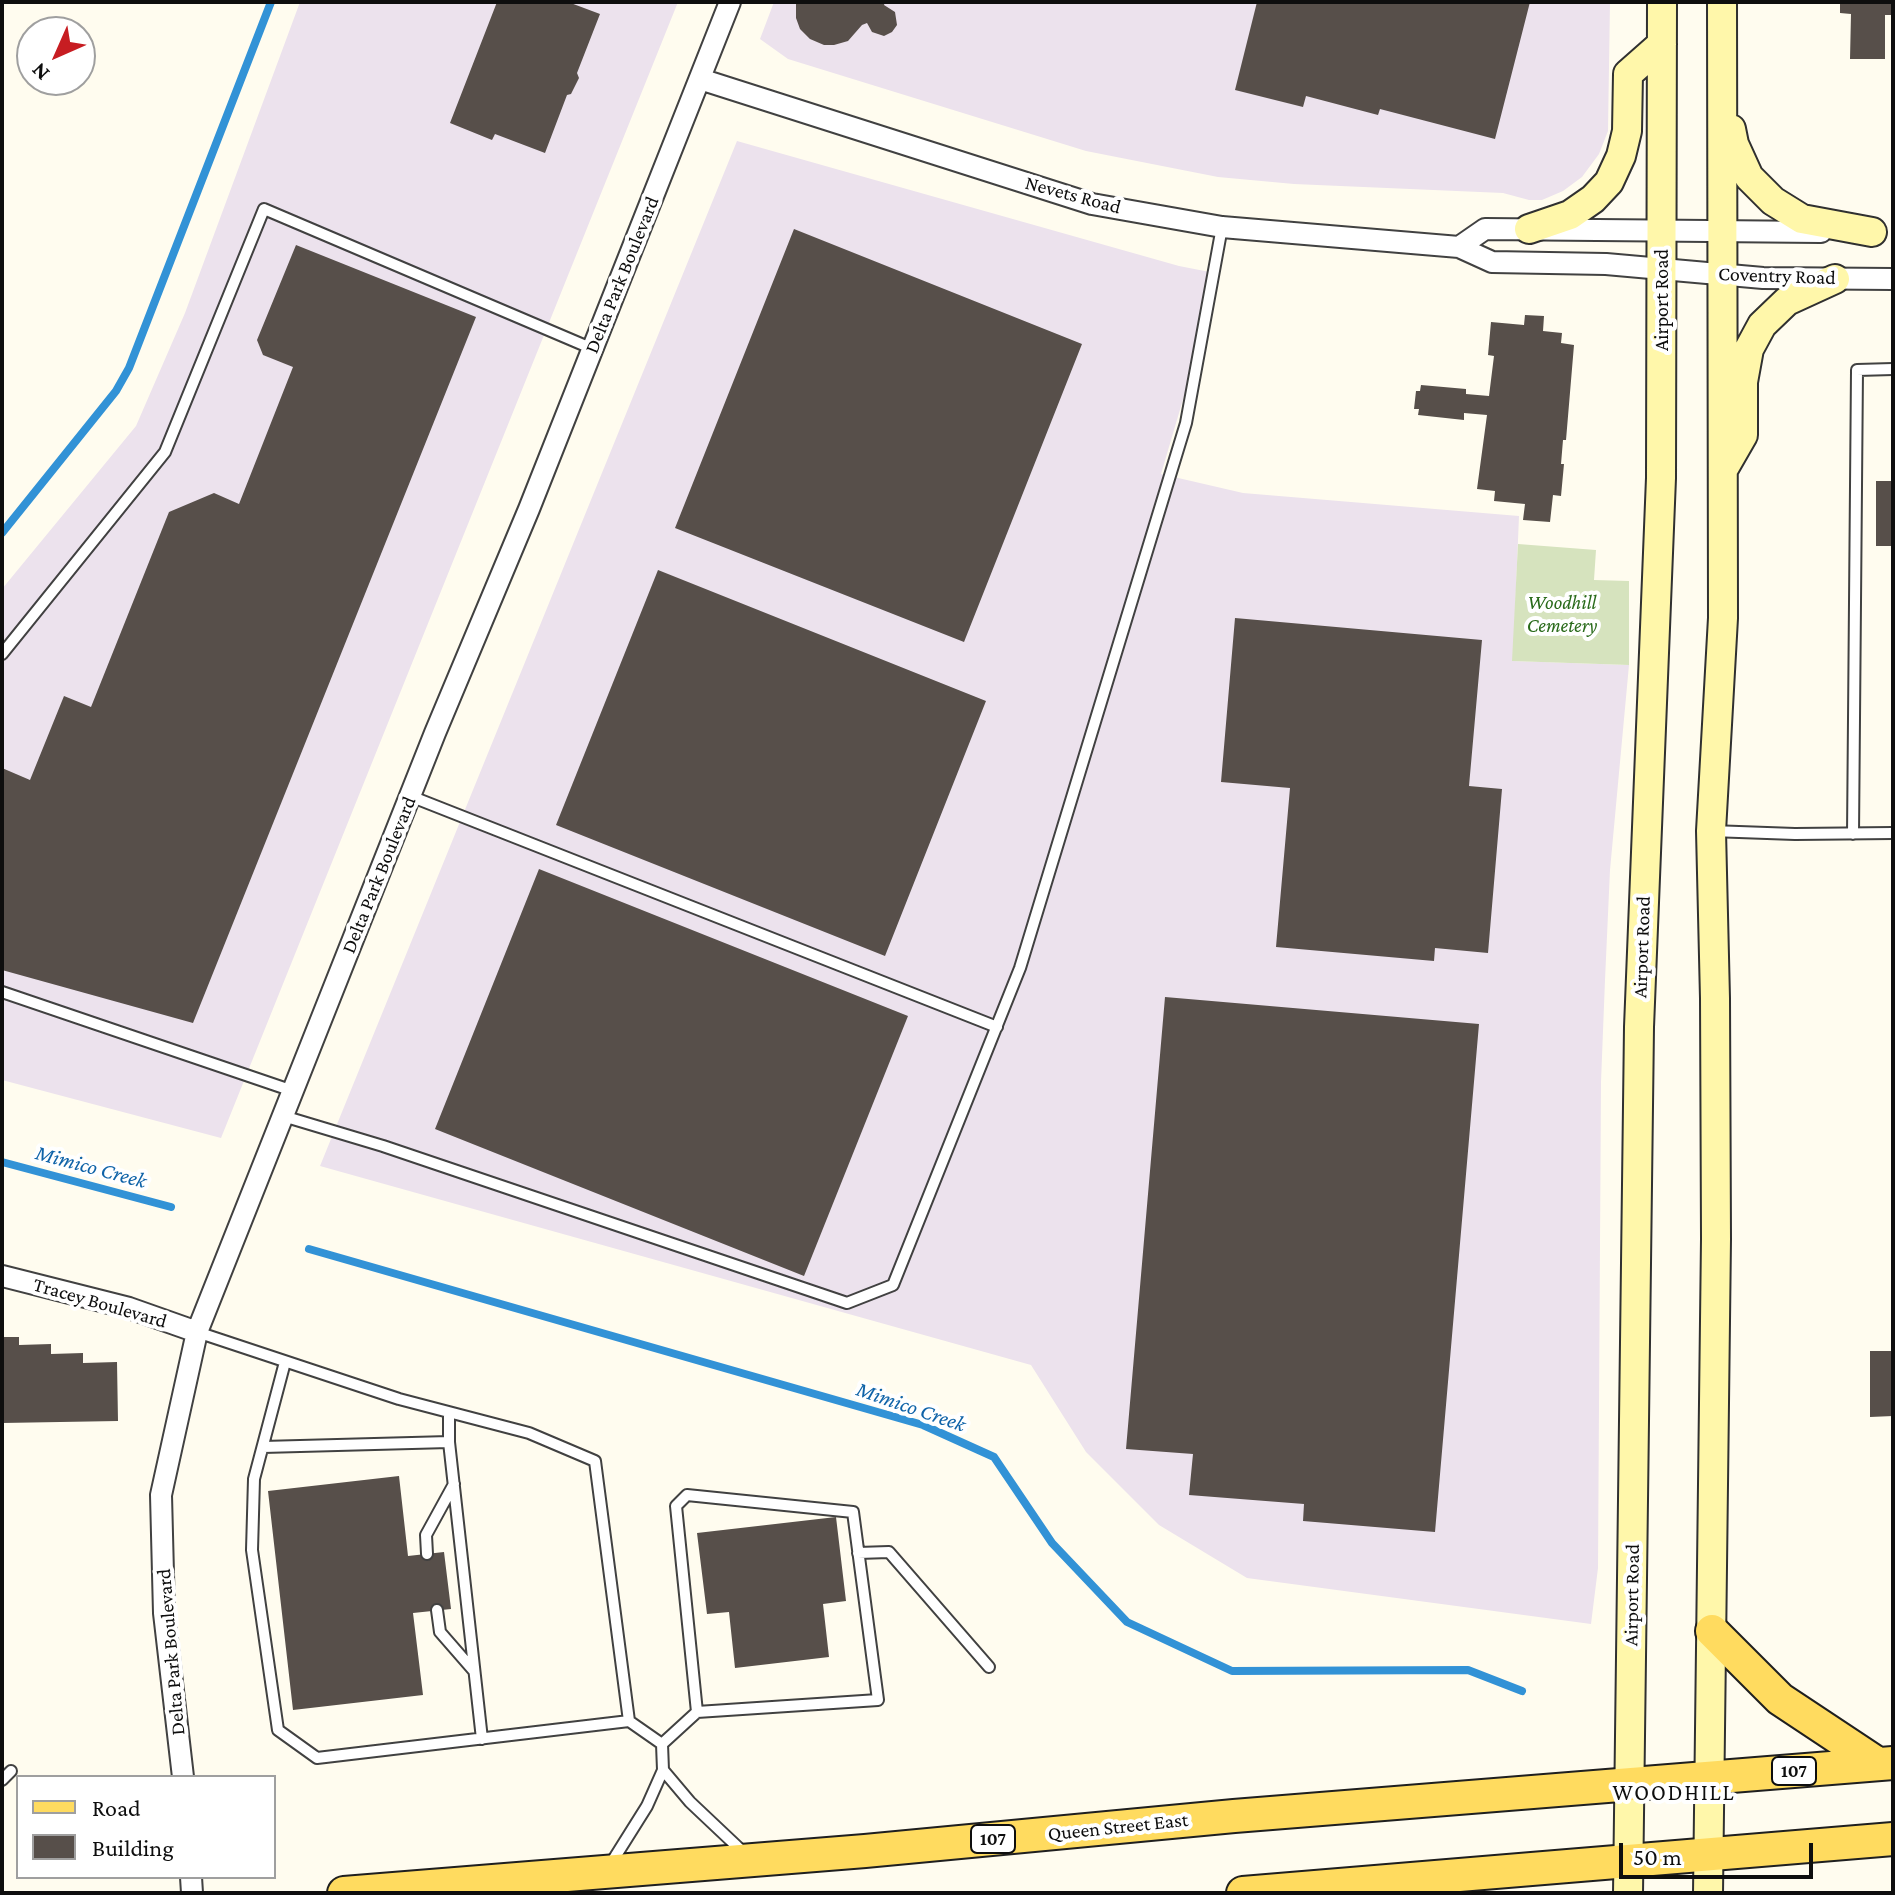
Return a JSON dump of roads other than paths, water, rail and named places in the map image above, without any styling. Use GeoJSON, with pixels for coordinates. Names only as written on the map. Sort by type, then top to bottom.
{"type":"FeatureCollection","features":[{"type":"Feature","properties":{"kind":"main road","name":"Airport Road"},"geometry":{"type":"LineString","coordinates":[[1628,1878],[1636,1145],[1661,478],[1662,2]]}},
{"type":"Feature","properties":{"kind":"main road"},"geometry":{"type":"LineString","coordinates":[[1708,1893],[1716,1164],[1711,831],[1723,618],[1722,2]]}},
{"type":"Feature","properties":{"kind":"main road"},"geometry":{"type":"LineString","coordinates":[[1529,229],[1570,215],[1593,199],[1609,182],[1621,156],[1627,131],[1628,74],[1662,44]]}},
{"type":"Feature","properties":{"kind":"main road"},"geometry":{"type":"LineString","coordinates":[[1722,79],[1734,144],[1757,186],[1786,211],[1802,219],[1882,232]]}},
{"type":"Feature","properties":{"kind":"main road"},"geometry":{"type":"LineString","coordinates":[[1723,469],[1743,435],[1743,382],[1749,349],[1762,325],[1787,301],[1835,279]]}},
{"type":"Feature","properties":{"kind":"main road"},"geometry":{"type":"LineString","coordinates":[[1712,1631],[1780,1699],[1886,1763]]}},
{"type":"Feature","properties":{"kind":"main road","name":"Queen Street East"},"geometry":{"type":"LineString","coordinates":[[344,1893],[1886,1763]]}},
{"type":"Feature","properties":{"kind":"main road"},"geometry":{"type":"LineString","coordinates":[[1243,1893],[1470,1875],[1628,1878],[1709,1855],[1893,1839]]}},
{"type":"Feature","properties":{"kind":"main road"},"geometry":{"type":"LineString","coordinates":[[646,1893],[731,1883],[751,1860]]}},
{"type":"Feature","properties":{"kind":"main road"},"geometry":{"type":"LineString","coordinates":[[1470,1875],[1501,1893]]}},
{"type":"Feature","properties":{"kind":"street","name":"Delta Park Boulevard"},"geometry":{"type":"LineString","coordinates":[[183,1775],[164,1613],[161,1495],[197,1332],[730,2]]}},
{"type":"Feature","properties":{"kind":"street","name":"Nevets Road"},"geometry":{"type":"LineString","coordinates":[[700,79],[1092,204],[1222,227],[1459,247],[1492,262],[1662,268]]}},
{"type":"Feature","properties":{"kind":"street"},"geometry":{"type":"LineString","coordinates":[[1459,247],[1485,229],[1882,232]]}},
{"type":"Feature","properties":{"kind":"street","name":"Coventry Road"},"geometry":{"type":"LineString","coordinates":[[1662,268],[1722,274],[1893,279]]}},
{"type":"Feature","properties":{"kind":"street","name":"Tracey Boulevard"},"geometry":{"type":"LineString","coordinates":[[2,1276],[129,1308],[197,1332]]}},
{"type":"Feature","properties":{"kind":"lane"},"geometry":{"type":"LineString","coordinates":[[2,654],[165,452],[264,209],[593,349]]}},
{"type":"Feature","properties":{"kind":"lane"},"geometry":{"type":"LineString","coordinates":[[283,1116],[383,1146],[847,1303],[893,1285],[1020,968],[1186,423],[1222,227]]}},
{"type":"Feature","properties":{"kind":"lane"},"geometry":{"type":"LineString","coordinates":[[1853,834],[1857,370],[1893,369]]}},
{"type":"Feature","properties":{"kind":"lane"},"geometry":{"type":"LineString","coordinates":[[410,796],[997,1027]]}},
{"type":"Feature","properties":{"kind":"lane"},"geometry":{"type":"LineString","coordinates":[[1711,831],[1893,833]]}},
{"type":"Feature","properties":{"kind":"lane"},"geometry":{"type":"LineString","coordinates":[[2,992],[293,1091]]}},
{"type":"Feature","properties":{"kind":"lane"},"geometry":{"type":"LineString","coordinates":[[197,1332],[449,1413],[529,1433],[595,1461],[629,1721]]}},
{"type":"Feature","properties":{"kind":"lane"},"geometry":{"type":"LineString","coordinates":[[285,1362],[254,1479],[252,1550],[278,1730],[317,1758],[629,1721],[662,1744]]}},
{"type":"Feature","properties":{"kind":"lane"},"geometry":{"type":"LineString","coordinates":[[449,1413],[449,1442],[482,1739]]}},
{"type":"Feature","properties":{"kind":"lane"},"geometry":{"type":"LineString","coordinates":[[263,1447],[449,1442]]}},
{"type":"Feature","properties":{"kind":"lane"},"geometry":{"type":"LineString","coordinates":[[427,1554],[426,1535],[454,1484]]}},
{"type":"Feature","properties":{"kind":"lane"},"geometry":{"type":"LineString","coordinates":[[606,1872],[647,1806],[663,1770],[662,1744],[697,1712],[878,1700],[853,1512],[687,1495],[676,1506],[697,1712]]}},
{"type":"Feature","properties":{"kind":"lane"},"geometry":{"type":"LineString","coordinates":[[858,1553],[889,1552],[989,1667]]}},
{"type":"Feature","properties":{"kind":"lane"},"geometry":{"type":"LineString","coordinates":[[437,1610],[440,1632],[475,1673]]}},
{"type":"Feature","properties":{"kind":"lane"},"geometry":{"type":"LineString","coordinates":[[663,1770],[690,1802],[751,1860]]}},
{"type":"Feature","properties":{"kind":"lane"},"geometry":{"type":"LineString","coordinates":[[2,1780],[11,1771]]}},
{"type":"Feature","properties":{"kind":"waterway"},"geometry":{"type":"LineString","coordinates":[[2,533],[116,391],[129,368],[271,2]]}},
{"type":"Feature","properties":{"kind":"waterway","name":"Mimico Creek"},"geometry":{"type":"LineString","coordinates":[[2,1162],[171,1207]]}},
{"type":"Feature","properties":{"kind":"waterway","name":"Mimico Creek"},"geometry":{"type":"LineString","coordinates":[[309,1249],[923,1425],[994,1457],[1052,1543],[1127,1622],[1232,1671],[1468,1670],[1522,1691]]}},
{"type":"Feature","properties":{"kind":"district","name":"WOODHILL"},"geometry":{"type":"Point","coordinates":[1674,1793]}},
{"type":"Feature","properties":{"kind":"park label","name":"Woodhill Cemetery"},"geometry":{"type":"Point","coordinates":[1562,614]}}]}
